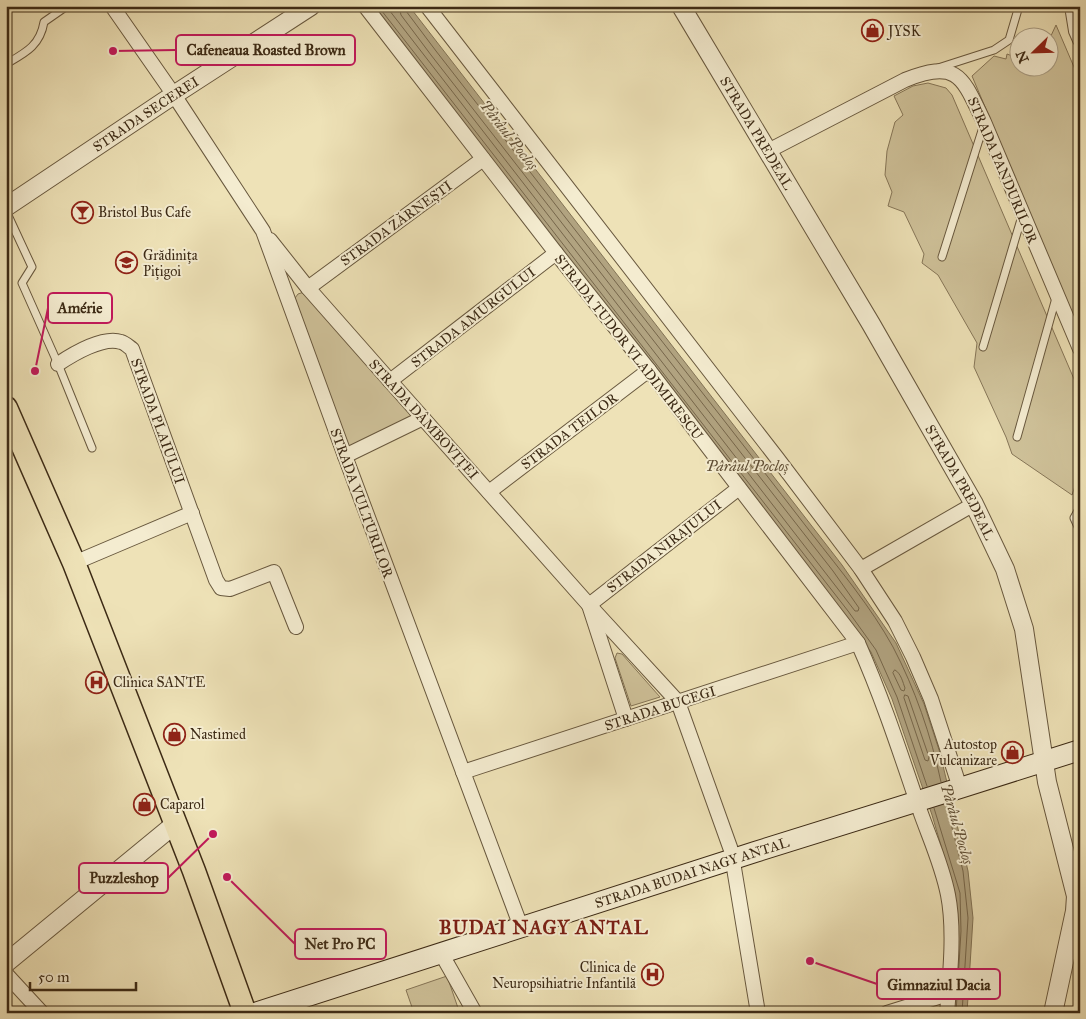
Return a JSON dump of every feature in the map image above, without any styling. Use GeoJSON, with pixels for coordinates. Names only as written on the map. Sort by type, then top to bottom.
{"type":"FeatureCollection","features":[{"type":"Feature","properties":{"kind":"main road"},"geometry":{"type":"LineString","coordinates":[[6,408],[74,563],[176,824],[245,1013]]}},
{"type":"Feature","properties":{"kind":"main road","name":"STRADA BUDAI NAGY ANTAL"},"geometry":{"type":"LineString","coordinates":[[255,1013],[733,859],[1080,750]]}},
{"type":"Feature","properties":{"kind":"street","name":"STRADA VULTURILOR"},"geometry":{"type":"LineString","coordinates":[[112,6],[174,95],[263,231],[520,927]]}},
{"type":"Feature","properties":{"kind":"street","name":"STRADA SECEREI"},"geometry":{"type":"LineString","coordinates":[[6,209],[174,95],[310,6]]}},
{"type":"Feature","properties":{"kind":"street","name":"STRADA TUDOR VLADIMIRESCU"},"geometry":{"type":"LineString","coordinates":[[366,6],[556,253],[649,370],[858,644],[874,681],[919,801],[942,871],[948,896],[951,922],[947,1013]]}},
{"type":"Feature","properties":{"kind":"street"},"geometry":{"type":"LineString","coordinates":[[427,6],[861,569],[895,621],[913,657],[931,699],[956,790]]}},
{"type":"Feature","properties":{"kind":"street","name":"STRADA PREDEAL"},"geometry":{"type":"LineString","coordinates":[[681,6],[974,504],[1005,569],[1024,629],[1043,762],[1076,896],[1075,931],[1053,1013]]}},
{"type":"Feature","properties":{"kind":"street"},"geometry":{"type":"LineString","coordinates":[[1072,6],[1076,31],[1080,40]]}},
{"type":"Feature","properties":{"kind":"street","name":"STRADA PANDURILOR"},"geometry":{"type":"LineString","coordinates":[[768,151],[923,72],[940,71],[956,74],[967,86],[984,122],[1080,349]]}},
{"type":"Feature","properties":{"kind":"street","name":"STRADA ZĂRNEȘTI"},"geometry":{"type":"LineString","coordinates":[[308,288],[483,158]]}},
{"type":"Feature","properties":{"kind":"street","name":"STRADA DÂMBOVIȚEI"},"geometry":{"type":"LineString","coordinates":[[263,231],[308,288],[678,702],[733,859],[758,1013]]}},
{"type":"Feature","properties":{"kind":"street","name":"STRADA AMURGULUI"},"geometry":{"type":"LineString","coordinates":[[390,381],[556,253]]}},
{"type":"Feature","properties":{"kind":"street","name":"STRADA PLAIULUI"},"geometry":{"type":"LineString","coordinates":[[58,364],[79,351],[106,341],[121,342],[132,349],[216,580],[221,588],[230,589],[274,572],[296,626]]}},
{"type":"Feature","properties":{"kind":"street","name":"STRADA TEILOR"},"geometry":{"type":"LineString","coordinates":[[489,492],[649,370]]}},
{"type":"Feature","properties":{"kind":"street"},"geometry":{"type":"LineString","coordinates":[[345,456],[423,418]]}},
{"type":"Feature","properties":{"kind":"street","name":"STRADA NIRAJULUI"},"geometry":{"type":"LineString","coordinates":[[589,604],[739,488]]}},
{"type":"Feature","properties":{"kind":"street"},"geometry":{"type":"LineString","coordinates":[[861,569],[974,504]]}},
{"type":"Feature","properties":{"kind":"street"},"geometry":{"type":"LineString","coordinates":[[74,563],[192,513]]}},
{"type":"Feature","properties":{"kind":"street","name":"STRADA DÂMBOVIȚEI"},"geometry":{"type":"LineString","coordinates":[[589,604],[626,719]]}},
{"type":"Feature","properties":{"kind":"street","name":"STRADA BUCEGI"},"geometry":{"type":"LineString","coordinates":[[463,772],[858,644]]}},
{"type":"Feature","properties":{"kind":"street"},"geometry":{"type":"LineString","coordinates":[[6,963],[176,824]]}},
{"type":"Feature","properties":{"kind":"street"},"geometry":{"type":"LineString","coordinates":[[441,953],[475,1013]]}},
{"type":"Feature","properties":{"kind":"street"},"geometry":{"type":"LineString","coordinates":[[6,974],[42,1013]]}},
{"type":"Feature","properties":{"kind":"street"},"geometry":{"type":"LineString","coordinates":[[887,1013],[948,994]]}},
{"type":"Feature","properties":{"kind":"lane"},"geometry":{"type":"LineString","coordinates":[[6,64],[32,48],[43,30],[44,22],[66,6]]}},
{"type":"Feature","properties":{"kind":"lane"},"geometry":{"type":"LineString","coordinates":[[923,72],[994,50],[1009,40],[1019,6]]}},
{"type":"Feature","properties":{"kind":"lane"},"geometry":{"type":"LineString","coordinates":[[942,258],[984,122]]}},
{"type":"Feature","properties":{"kind":"lane"},"geometry":{"type":"LineString","coordinates":[[6,209],[32,267],[22,283],[58,364],[92,448]]}},
{"type":"Feature","properties":{"kind":"lane"},"geometry":{"type":"LineString","coordinates":[[983,347],[1022,213]]}},
{"type":"Feature","properties":{"kind":"lane"},"geometry":{"type":"LineString","coordinates":[[1017,437],[1057,296]]}},
{"type":"Feature","properties":{"kind":"lane"},"geometry":{"type":"LineString","coordinates":[[1079,529],[1074,518],[1080,507]]}},
{"type":"Feature","properties":{"kind":"shaded area"},"geometry":{"type":"Polygon","coordinates":[[[1058,30],[1080,81],[1080,332],[972,76],[994,56],[1006,59],[1007,54],[1008,78],[1058,78],[1058,30]]]}},
{"type":"Feature","properties":{"kind":"shaded area"},"geometry":{"type":"Polygon","coordinates":[[[928,83],[946,88],[952,95],[1080,393],[1080,471],[1072,495],[1012,454],[974,367],[977,343],[938,275],[922,263],[924,254],[904,212],[888,206],[892,192],[885,175],[887,151],[895,122],[903,115],[894,96],[913,86],[928,83]]]}},
{"type":"Feature","properties":{"kind":"shaded area"},"geometry":{"type":"Polygon","coordinates":[[[304,292],[415,415],[348,450],[295,298],[298,294],[304,292]]]}},
{"type":"Feature","properties":{"kind":"shaded area"},"geometry":{"type":"Polygon","coordinates":[[[617,653],[622,654],[660,697],[631,706],[615,658],[617,653]]]}},
{"type":"Feature","properties":{"kind":"shaded area"},"geometry":{"type":"Polygon","coordinates":[[[447,976],[458,1008],[443,1013],[414,1013],[406,990],[447,976]]]}},
{"type":"Feature","properties":{"kind":"water","name":"Pârâul Pocloș"},"geometry":{"type":"Polygon","coordinates":[[[372,6],[409,6],[842,565],[896,643],[924,704],[940,753],[968,871],[973,918],[967,1013],[951,1013],[956,931],[955,893],[932,815],[892,699],[871,652],[844,614],[372,6]]]}},
{"type":"Feature","properties":{"kind":"place","name":"JYSK"},"geometry":{"type":"Point","coordinates":[872,31]}},
{"type":"Feature","properties":{"kind":"place","name":"Cafeneaua Roasted Brown"},"geometry":{"type":"Point","coordinates":[113,51]}},
{"type":"Feature","properties":{"kind":"place","name":"Bristol Bus Cafe"},"geometry":{"type":"Point","coordinates":[82,212]}},
{"type":"Feature","properties":{"kind":"place","name":"Grădinița Pițigoi"},"geometry":{"type":"Point","coordinates":[127,263]}},
{"type":"Feature","properties":{"kind":"place","name":"Amérie"},"geometry":{"type":"Point","coordinates":[35,371]}},
{"type":"Feature","properties":{"kind":"place","name":"Clinica SANTE"},"geometry":{"type":"Point","coordinates":[97,682]}},
{"type":"Feature","properties":{"kind":"place","name":"Nastimed"},"geometry":{"type":"Point","coordinates":[174,734]}},
{"type":"Feature","properties":{"kind":"place","name":"Autostop Vulcanizare"},"geometry":{"type":"Point","coordinates":[1013,752]}},
{"type":"Feature","properties":{"kind":"place","name":"Caparol"},"geometry":{"type":"Point","coordinates":[144,804]}},
{"type":"Feature","properties":{"kind":"place","name":"Puzzleshop"},"geometry":{"type":"Point","coordinates":[213,834]}},
{"type":"Feature","properties":{"kind":"place","name":"Net Pro PC"},"geometry":{"type":"Point","coordinates":[227,877]}},
{"type":"Feature","properties":{"kind":"place","name":"Gimnaziul Dacia"},"geometry":{"type":"Point","coordinates":[810,961]}},
{"type":"Feature","properties":{"kind":"place","name":"Clinica de Neuropsihiatrie Infantilă"},"geometry":{"type":"Point","coordinates":[652,975]}},
{"type":"Feature","properties":{"kind":"district","name":"BUDAI NAGY ANTAL"},"geometry":{"type":"Point","coordinates":[544,927]}}]}
